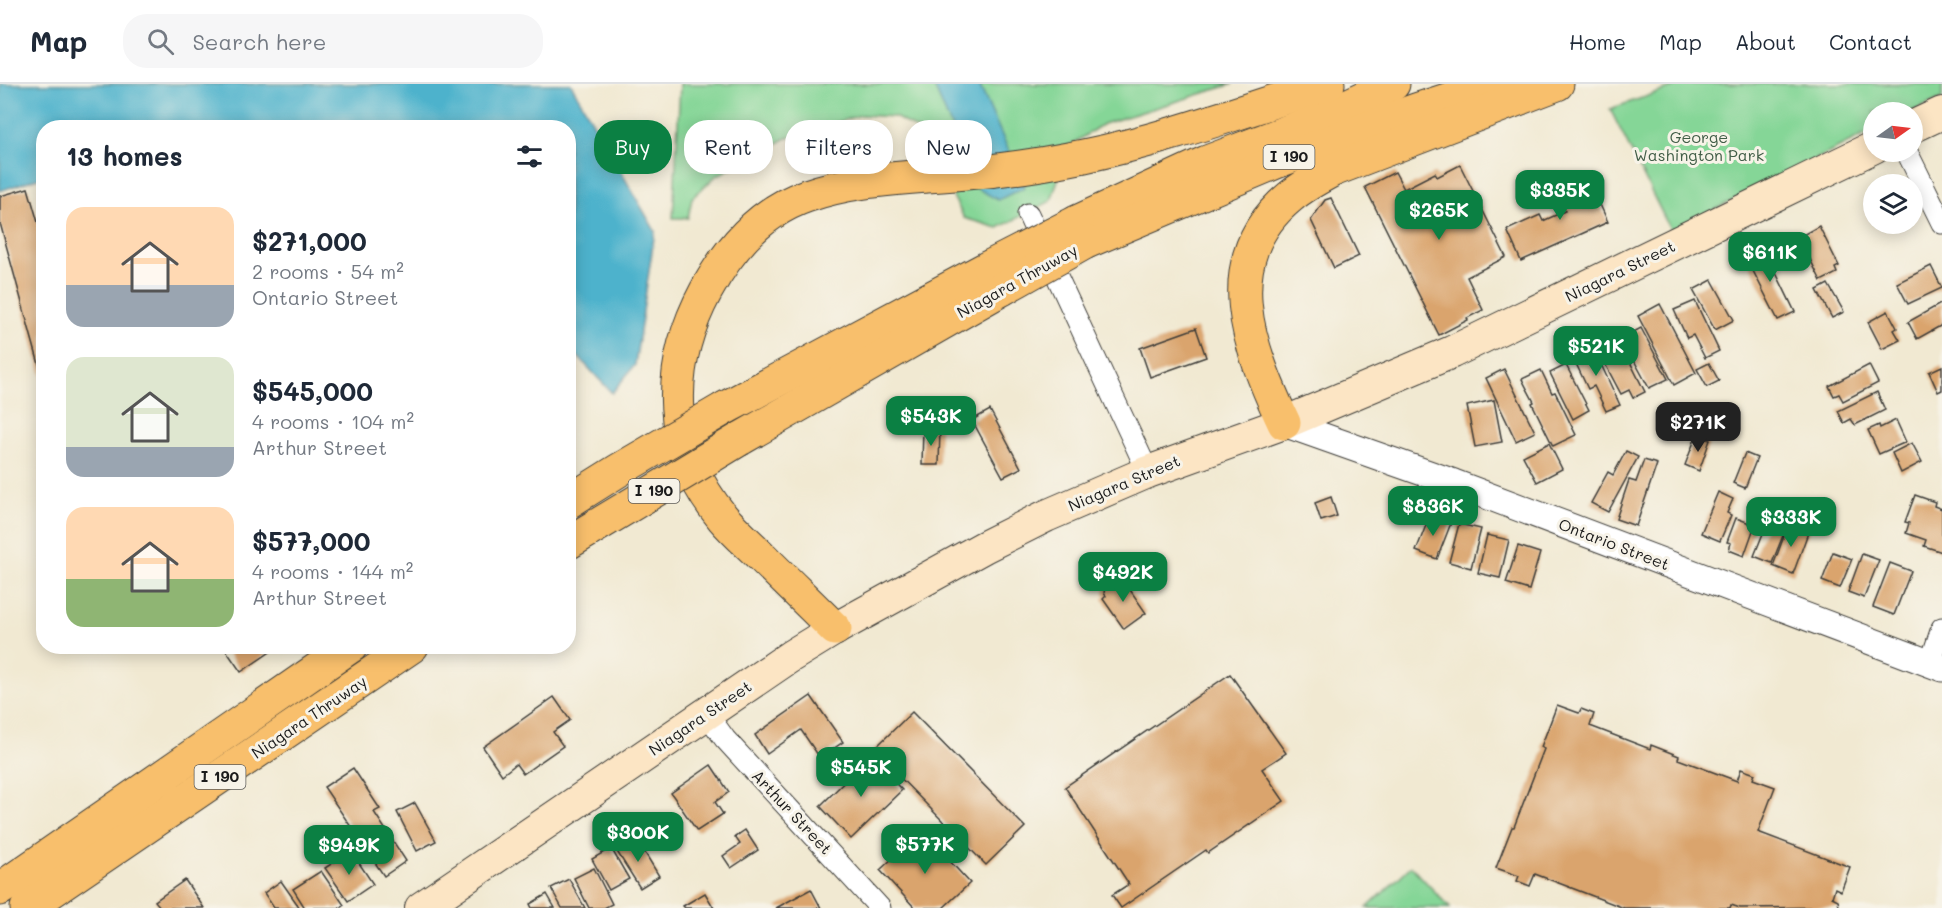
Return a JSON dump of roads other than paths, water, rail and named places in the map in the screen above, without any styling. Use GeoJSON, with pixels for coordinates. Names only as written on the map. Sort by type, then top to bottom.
{"type":"FeatureCollection","features":[{"type":"Feature","properties":{"kind":"highway"},"geometry":{"type":"LineString","coordinates":[[835,629],[722,517],[706,494],[693,468],[679,422],[676,401],[679,363],[693,321],[712,279],[739,242],[755,226],[785,205],[805,196],[860,183],[900,177],[1006,169],[1089,155],[1138,143],[1328,84]]}},
{"type":"Feature","properties":{"kind":"highway","name":"Niagara Thruway"},"geometry":{"type":"LineString","coordinates":[[576,497],[725,408],[995,278],[1208,162],[1315,121],[1393,84]]}},
{"type":"Feature","properties":{"kind":"highway","name":"Niagara Thruway"},"geometry":{"type":"LineString","coordinates":[[1082,232],[1416,110],[1496,84]]}},
{"type":"Feature","properties":{"kind":"highway"},"geometry":{"type":"LineString","coordinates":[[1284,423],[1263,378],[1251,343],[1244,289],[1254,244],[1275,211],[1303,187],[1333,170],[1557,84]]}},
{"type":"Feature","properties":{"kind":"highway","name":"Niagara Thruway"},"geometry":{"type":"LineString","coordinates":[[576,538],[740,439],[995,278]]}},
{"type":"Feature","properties":{"kind":"highway","name":"Niagara Thruway"},"geometry":{"type":"LineString","coordinates":[[0,889],[339,654]]}},
{"type":"Feature","properties":{"kind":"highway","name":"Niagara Thruway"},"geometry":{"type":"LineString","coordinates":[[27,908],[400,654]]}},
{"type":"Feature","properties":{"kind":"main road"},"geometry":{"type":"LineString","coordinates":[[1923,122],[1942,113]]}},
{"type":"Feature","properties":{"kind":"main road","name":"Niagara Street"},"geometry":{"type":"LineString","coordinates":[[422,908],[706,713],[835,629],[996,540],[1148,472],[1284,423],[1452,352],[1863,152]]}},
{"type":"Feature","properties":{"kind":"street"},"geometry":{"type":"LineString","coordinates":[[1911,162],[1942,223]]}},
{"type":"Feature","properties":{"kind":"street"},"geometry":{"type":"LineString","coordinates":[[1028,214],[1148,472]]}},
{"type":"Feature","properties":{"kind":"street","name":"Ontario Street"},"geometry":{"type":"LineString","coordinates":[[1284,423],[1465,487],[1936,666]]}},
{"type":"Feature","properties":{"kind":"street"},"geometry":{"type":"LineString","coordinates":[[1936,666],[1942,628]]}},
{"type":"Feature","properties":{"kind":"street","name":"Arthur Street"},"geometry":{"type":"LineString","coordinates":[[706,713],[725,739],[880,908]]}},
{"type":"Feature","properties":{"kind":"water"},"geometry":{"type":"Polygon","coordinates":[[[0,84],[571,84],[594,124],[594,174],[622,174],[655,231],[635,365],[612,393],[576,354],[576,120],[36,120],[36,179],[0,191],[0,84]]]}},
{"type":"Feature","properties":{"kind":"water"},"geometry":{"type":"Polygon","coordinates":[[[933,84],[979,84],[1025,187],[998,200],[978,189],[972,174],[992,174],[992,120],[948,120],[933,84]]]}},
{"type":"Feature","properties":{"kind":"park label","name":"George Washington Park"},"geometry":{"type":"Point","coordinates":[1699,146]}}]}
